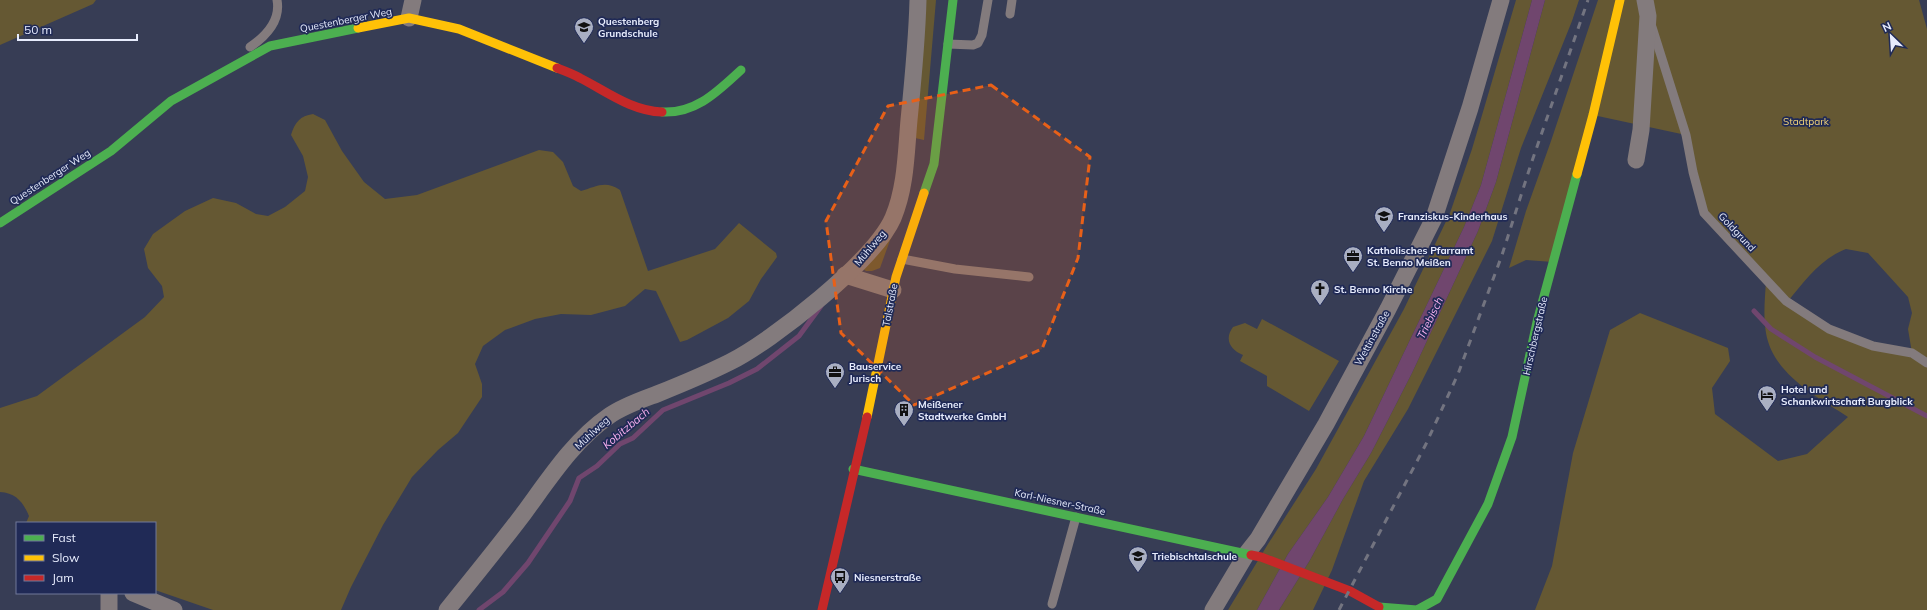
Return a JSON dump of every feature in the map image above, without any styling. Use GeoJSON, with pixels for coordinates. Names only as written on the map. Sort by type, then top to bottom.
{"type":"FeatureCollection","features":[{"type":"Feature","properties":{"kind":"street"},"geometry":{"type":"LineString","coordinates":[[410,18],[413,0]]}},
{"type":"Feature","properties":{"kind":"street","name":"Mühlweg"},"geometry":{"type":"LineString","coordinates":[[447,610],[562,463],[595,426],[624,408],[732,361],[756,346],[782,328],[845,275],[869,251],[892,220],[900,199],[905,168],[917,33],[918,0]]}},
{"type":"Feature","properties":{"kind":"street","name":"Talstraße"},"geometry":{"type":"LineString","coordinates":[[822,610],[853,469],[873,390],[893,290],[901,259],[923,200],[934,164],[953,0]]}},
{"type":"Feature","properties":{"kind":"street","name":"Wettinstraße"},"geometry":{"type":"LineString","coordinates":[[1213,610],[1254,555],[1258,540],[1326,424],[1388,309],[1434,218],[1470,108],[1501,0]]}},
{"type":"Feature","properties":{"kind":"street","name":"Hirschbergstraße"},"geometry":{"type":"LineString","coordinates":[[1379,608],[1417,610],[1437,599],[1488,504],[1512,437],[1538,322],[1593,115],[1620,0]]}},
{"type":"Feature","properties":{"kind":"street"},"geometry":{"type":"LineString","coordinates":[[1636,160],[1641,130],[1648,16],[1645,0]]}},
{"type":"Feature","properties":{"kind":"street","name":"Questenberger Weg"},"geometry":{"type":"LineString","coordinates":[[0,224],[111,151],[171,100],[270,46],[410,18],[459,29],[579,77],[630,105],[653,112],[672,112],[694,107],[710,98],[741,70]]}},
{"type":"Feature","properties":{"kind":"street","name":"Mühlweg"},"geometry":{"type":"LineString","coordinates":[[845,275],[893,290]]}},
{"type":"Feature","properties":{"kind":"street","name":"Karl-Niesner-Straße"},"geometry":{"type":"LineString","coordinates":[[853,469],[1254,555],[1310,574],[1350,591],[1379,608]]}},
{"type":"Feature","properties":{"kind":"street"},"geometry":{"type":"LineString","coordinates":[[109,594],[109,610]]}},
{"type":"Feature","properties":{"kind":"street"},"geometry":{"type":"LineString","coordinates":[[135,594],[174,610]]}},
{"type":"Feature","properties":{"kind":"lane"},"geometry":{"type":"LineString","coordinates":[[212,79],[224,64],[266,34],[278,16],[278,0]]}},
{"type":"Feature","properties":{"kind":"lane"},"geometry":{"type":"LineString","coordinates":[[948,44],[973,45],[978,43],[982,35],[988,0]]}},
{"type":"Feature","properties":{"kind":"lane"},"geometry":{"type":"LineString","coordinates":[[1010,14],[1012,0]]}},
{"type":"Feature","properties":{"kind":"lane","name":"Goldgrund"},"geometry":{"type":"LineString","coordinates":[[1648,16],[1686,135],[1692,172],[1704,213],[1786,301],[1829,329],[1873,346],[1912,353],[1927,363]]}},
{"type":"Feature","properties":{"kind":"lane"},"geometry":{"type":"LineString","coordinates":[[901,259],[955,269],[1029,277]]}},
{"type":"Feature","properties":{"kind":"lane"},"geometry":{"type":"LineString","coordinates":[[1052,604],[1076,517]]}},
{"type":"Feature","properties":{"kind":"highlighted area"},"geometry":{"type":"Polygon","coordinates":[[[991,85],[1090,157],[1078,258],[1042,349],[914,405],[841,333],[826,221],[888,106],[991,85]]]}},
{"type":"Feature","properties":{"kind":"green space"},"geometry":{"type":"Polygon","coordinates":[[[0,0],[96,0],[93,4],[0,45],[0,0]]]}},
{"type":"Feature","properties":{"kind":"green space"},"geometry":{"type":"Polygon","coordinates":[[[923,0],[936,0],[924,140],[915,138],[923,0]]]}},
{"type":"Feature","properties":{"kind":"green space"},"geometry":{"type":"Polygon","coordinates":[[[1516,0],[1532,0],[1481,185],[1464,227],[1364,436],[1328,497],[1288,554],[1257,610],[1228,610],[1316,469],[1404,309],[1450,213],[1472,149],[1516,0]]]}},
{"type":"Feature","properties":{"kind":"green space"},"geometry":{"type":"Polygon","coordinates":[[[1545,0],[1579,0],[1521,148],[1492,241],[1408,409],[1364,481],[1332,570],[1313,610],[1279,610],[1310,560],[1343,499],[1371,453],[1412,373],[1478,231],[1496,182],[1545,0]]]}},
{"type":"Feature","properties":{"kind":"green space","name":"Stadtpark"},"geometry":{"type":"Polygon","coordinates":[[[1598,0],[1919,0],[1927,29],[1927,610],[1535,610],[1552,566],[1573,453],[1610,330],[1640,313],[1728,348],[1730,361],[1712,388],[1715,414],[1778,461],[1807,454],[1848,417],[1810,392],[1798,382],[1777,360],[1770,348],[1766,333],[1764,314],[1766,281],[1704,213],[1686,135],[1593,115],[1553,262],[1526,260],[1509,268],[1526,211],[1598,0]],[[1846,249],[1837,253],[1814,271],[1788,301],[1829,329],[1912,353],[1908,329],[1912,313],[1908,297],[1868,253],[1846,249]]]}},
{"type":"Feature","properties":{"kind":"green space"},"geometry":{"type":"Polygon","coordinates":[[[313,114],[325,120],[342,151],[364,182],[385,199],[417,195],[539,150],[553,152],[563,162],[573,186],[581,191],[600,185],[610,185],[620,190],[648,271],[715,249],[739,223],[776,253],[777,257],[761,279],[749,301],[728,318],[687,340],[680,342],[656,291],[645,289],[625,306],[591,315],[561,314],[535,319],[505,330],[483,346],[475,364],[482,384],[482,397],[458,433],[438,450],[412,477],[383,525],[351,587],[341,610],[213,610],[156,590],[156,522],[26,522],[29,516],[24,506],[18,499],[10,494],[0,492],[0,408],[37,396],[145,317],[164,297],[162,286],[148,268],[144,249],[153,234],[185,211],[213,198],[236,203],[256,214],[268,216],[285,207],[305,191],[308,177],[303,156],[291,135],[299,120],[305,116],[313,114]]]}},
{"type":"Feature","properties":{"kind":"green space"},"geometry":{"type":"Polygon","coordinates":[[[893,232],[880,268],[872,271],[866,271],[862,268],[893,232]]]}},
{"type":"Feature","properties":{"kind":"green space"},"geometry":{"type":"Polygon","coordinates":[[[1262,319],[1339,361],[1309,411],[1267,386],[1267,376],[1240,361],[1243,355],[1238,353],[1230,344],[1229,336],[1233,327],[1245,323],[1257,329],[1262,319]]]}},
{"type":"Feature","properties":{"kind":"water","name":"Triebisch"},"geometry":{"type":"Polygon","coordinates":[[[1532,0],[1545,0],[1496,182],[1478,231],[1412,373],[1371,453],[1343,499],[1310,560],[1279,610],[1257,610],[1288,554],[1328,497],[1364,436],[1464,227],[1481,185],[1532,0]]]}},
{"type":"Feature","properties":{"kind":"waterway","name":"Kobitzbach"},"geometry":{"type":"LineString","coordinates":[[479,610],[503,592],[528,563],[570,501],[579,478],[597,466],[620,444],[633,438],[663,410],[729,383],[757,369],[799,336],[821,306]]}},
{"type":"Feature","properties":{"kind":"waterway"},"geometry":{"type":"LineString","coordinates":[[1754,311],[1771,329],[1815,357],[1927,416]]}},
{"type":"Feature","properties":{"kind":"railway"},"geometry":{"type":"LineString","coordinates":[[1339,610],[1426,444],[1458,374],[1502,255],[1531,164],[1588,0]]}},
{"type":"Feature","properties":{"kind":"traffic: fast"},"geometry":{"type":"LineString","coordinates":[[924,193],[934,164],[953,0]]}},
{"type":"Feature","properties":{"kind":"traffic: fast"},"geometry":{"type":"LineString","coordinates":[[0,223],[111,151],[171,101],[270,46],[358,28]]}},
{"type":"Feature","properties":{"kind":"traffic: fast"},"geometry":{"type":"LineString","coordinates":[[662,112],[674,112],[706,100],[741,70]]}},
{"type":"Feature","properties":{"kind":"traffic: fast"},"geometry":{"type":"LineString","coordinates":[[1379,607],[1417,610],[1437,599],[1488,504],[1512,437],[1537,322],[1577,174]]}},
{"type":"Feature","properties":{"kind":"traffic: fast"},"geometry":{"type":"LineString","coordinates":[[853,469],[1251,555]]}},
{"type":"Feature","properties":{"kind":"traffic: slow"},"geometry":{"type":"LineString","coordinates":[[1577,174],[1593,115],[1620,0]]}},
{"type":"Feature","properties":{"kind":"traffic: slow"},"geometry":{"type":"LineString","coordinates":[[358,28],[409,18],[459,29],[557,68]]}},
{"type":"Feature","properties":{"kind":"traffic: slow"},"geometry":{"type":"LineString","coordinates":[[867,417],[896,277],[924,193]]}},
{"type":"Feature","properties":{"kind":"traffic: jam"},"geometry":{"type":"LineString","coordinates":[[557,68],[619,100],[640,108],[662,112]]}},
{"type":"Feature","properties":{"kind":"traffic: jam"},"geometry":{"type":"LineString","coordinates":[[822,610],[867,417]]}},
{"type":"Feature","properties":{"kind":"traffic: jam"},"geometry":{"type":"LineString","coordinates":[[1251,555],[1261,557],[1350,591],[1379,607]]}},
{"type":"Feature","properties":{"kind":"place","name":"Questenberg Grundschule"},"geometry":{"type":"Point","coordinates":[584,44]}},
{"type":"Feature","properties":{"kind":"place","name":"Franziskus-Kinderhaus"},"geometry":{"type":"Point","coordinates":[1384,233]}},
{"type":"Feature","properties":{"kind":"place","name":"Katholisches Pfarramt St. Benno Meißen"},"geometry":{"type":"Point","coordinates":[1353,273]}},
{"type":"Feature","properties":{"kind":"place","name":"St. Benno Kirche"},"geometry":{"type":"Point","coordinates":[1320,306]}},
{"type":"Feature","properties":{"kind":"place","name":"Bauservice Jurisch"},"geometry":{"type":"Point","coordinates":[835,389]}},
{"type":"Feature","properties":{"kind":"place","name":"Hotel und Schankwirtschaft Burgblick"},"geometry":{"type":"Point","coordinates":[1767,412]}},
{"type":"Feature","properties":{"kind":"place","name":"Meißener Stadtwerke GmbH"},"geometry":{"type":"Point","coordinates":[904,427]}},
{"type":"Feature","properties":{"kind":"place","name":"Triebischtalschule"},"geometry":{"type":"Point","coordinates":[1138,573]}},
{"type":"Feature","properties":{"kind":"place","name":"Niesnerstraße"},"geometry":{"type":"Point","coordinates":[840,594]}}]}
